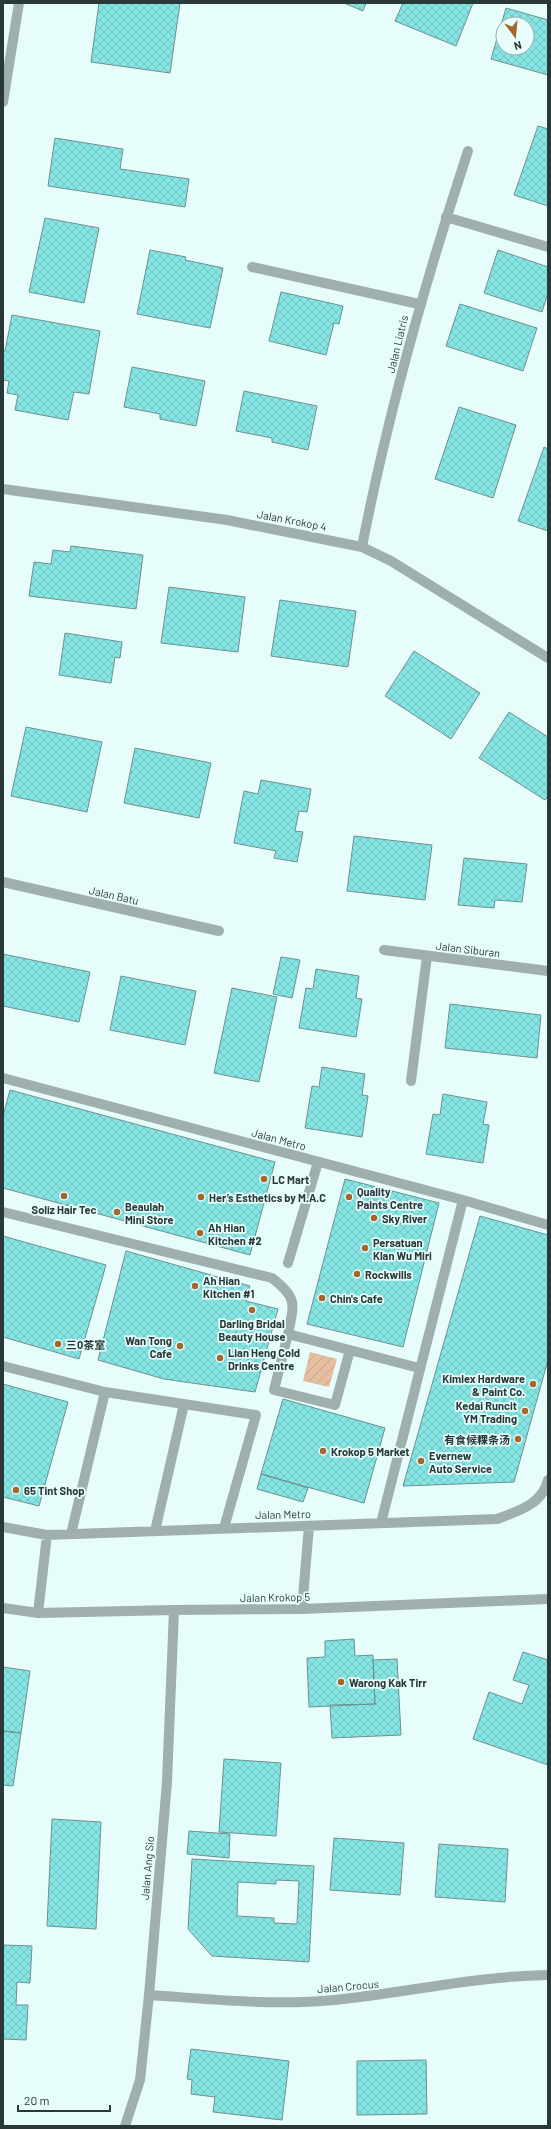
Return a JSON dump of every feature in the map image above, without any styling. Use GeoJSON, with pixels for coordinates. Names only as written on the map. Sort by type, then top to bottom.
{"type":"FeatureCollection","features":[{"type":"Feature","properties":{"kind":"street"},"geometry":{"type":"LineString","coordinates":[[3,102],[19,3]]}},
{"type":"Feature","properties":{"kind":"street","name":"Jalan Liatris"},"geometry":{"type":"LineString","coordinates":[[362,547],[389,423],[419,304],[468,151]]}},
{"type":"Feature","properties":{"kind":"street"},"geometry":{"type":"LineString","coordinates":[[446,217],[548,248]]}},
{"type":"Feature","properties":{"kind":"street"},"geometry":{"type":"LineString","coordinates":[[252,267],[419,304]]}},
{"type":"Feature","properties":{"kind":"street","name":"Jalan Krokop 4"},"geometry":{"type":"LineString","coordinates":[[3,489],[227,520],[362,547],[391,561],[548,658]]}},
{"type":"Feature","properties":{"kind":"street","name":"Jalan Batu"},"geometry":{"type":"LineString","coordinates":[[3,882],[219,931]]}},
{"type":"Feature","properties":{"kind":"street","name":"Jalan Siburan"},"geometry":{"type":"LineString","coordinates":[[384,950],[548,971]]}},
{"type":"Feature","properties":{"kind":"street"},"geometry":{"type":"LineString","coordinates":[[411,1081],[427,956]]}},
{"type":"Feature","properties":{"kind":"street","name":"Jalan Metro"},"geometry":{"type":"LineString","coordinates":[[3,1078],[463,1200],[548,1225]]}},
{"type":"Feature","properties":{"kind":"street"},"geometry":{"type":"LineString","coordinates":[[288,1263],[318,1162]]}},
{"type":"Feature","properties":{"kind":"street"},"geometry":{"type":"LineString","coordinates":[[381,1523],[419,1368],[463,1200]]}},
{"type":"Feature","properties":{"kind":"street"},"geometry":{"type":"LineString","coordinates":[[3,1212],[272,1278],[289,1292],[293,1309],[274,1390],[336,1405],[350,1350]]}},
{"type":"Feature","properties":{"kind":"street"},"geometry":{"type":"LineString","coordinates":[[288,1334],[419,1368]]}},
{"type":"Feature","properties":{"kind":"street"},"geometry":{"type":"LineString","coordinates":[[3,1366],[105,1392],[256,1415],[224,1528]]}},
{"type":"Feature","properties":{"kind":"street"},"geometry":{"type":"LineString","coordinates":[[71,1534],[105,1392]]}},
{"type":"Feature","properties":{"kind":"street"},"geometry":{"type":"LineString","coordinates":[[155,1530],[184,1404]]}},
{"type":"Feature","properties":{"kind":"street","name":"Jalan Metro"},"geometry":{"type":"LineString","coordinates":[[3,1527],[47,1535],[497,1519],[529,1508],[546,1489],[548,1480]]}},
{"type":"Feature","properties":{"kind":"street"},"geometry":{"type":"LineString","coordinates":[[302,1609],[309,1526]]}},
{"type":"Feature","properties":{"kind":"street"},"geometry":{"type":"LineString","coordinates":[[38,1613],[47,1535]]}},
{"type":"Feature","properties":{"kind":"street","name":"Jalan Krokop 5"},"geometry":{"type":"LineString","coordinates":[[3,1608],[38,1613],[302,1609],[548,1599]]}},
{"type":"Feature","properties":{"kind":"street","name":"Jalan Ang Sio"},"geometry":{"type":"LineString","coordinates":[[125,2126],[140,2080],[149,1995],[166,1782],[174,1610]]}},
{"type":"Feature","properties":{"kind":"street","name":"Jalan Crocus"},"geometry":{"type":"LineString","coordinates":[[149,1995],[277,2002],[333,2000],[489,1978],[548,1975]]}},
{"type":"Feature","properties":{"kind":"shaded area"},"geometry":{"type":"Polygon","coordinates":[[[310,1352],[337,1359],[329,1387],[303,1381],[310,1352]]]}},
{"type":"Feature","properties":{"kind":"building"},"geometry":{"type":"Polygon","coordinates":[[[99,3],[180,3],[170,73],[91,62],[99,3]]]}},
{"type":"Feature","properties":{"kind":"building"},"geometry":{"type":"Polygon","coordinates":[[[344,3],[366,3],[363,11],[344,3]]]}},
{"type":"Feature","properties":{"kind":"building"},"geometry":{"type":"Polygon","coordinates":[[[403,3],[473,3],[456,46],[395,21],[403,3]]]}},
{"type":"Feature","properties":{"kind":"building"},"geometry":{"type":"Polygon","coordinates":[[[506,8],[534,16],[504,16],[506,8]]]}},
{"type":"Feature","properties":{"kind":"building"},"geometry":{"type":"Polygon","coordinates":[[[535,16],[548,20],[548,75],[491,59],[495,45],[495,56],[535,56],[535,16]]]}},
{"type":"Feature","properties":{"kind":"building"},"geometry":{"type":"Polygon","coordinates":[[[538,126],[548,129],[548,206],[514,195],[538,126]]]}},
{"type":"Feature","properties":{"kind":"building"},"geometry":{"type":"Polygon","coordinates":[[[55,138],[123,149],[120,169],[189,179],[185,207],[48,186],[55,138]]]}},
{"type":"Feature","properties":{"kind":"building"},"geometry":{"type":"Polygon","coordinates":[[[45,218],[99,228],[84,303],[29,292],[45,218]]]}},
{"type":"Feature","properties":{"kind":"building"},"geometry":{"type":"Polygon","coordinates":[[[150,250],[186,257],[185,260],[223,268],[210,328],[137,314],[150,250]]]}},
{"type":"Feature","properties":{"kind":"building"},"geometry":{"type":"Polygon","coordinates":[[[498,250],[548,267],[548,293],[542,312],[484,293],[498,250]]]}},
{"type":"Feature","properties":{"kind":"building"},"geometry":{"type":"Polygon","coordinates":[[[281,292],[343,306],[339,324],[334,323],[326,355],[269,341],[281,292]]]}},
{"type":"Feature","properties":{"kind":"building"},"geometry":{"type":"Polygon","coordinates":[[[460,304],[537,328],[523,371],[446,346],[460,304]]]}},
{"type":"Feature","properties":{"kind":"building"},"geometry":{"type":"Polygon","coordinates":[[[12,315],[100,331],[89,394],[74,392],[68,420],[15,410],[18,395],[7,393],[9,381],[3,380],[3,351],[5,351],[12,315]]]}},
{"type":"Feature","properties":{"kind":"building"},"geometry":{"type":"Polygon","coordinates":[[[132,367],[205,381],[196,426],[160,419],[160,414],[124,407],[132,367]]]}},
{"type":"Feature","properties":{"kind":"building"},"geometry":{"type":"Polygon","coordinates":[[[244,391],[317,406],[308,450],[272,442],[272,438],[236,431],[244,391]]]}},
{"type":"Feature","properties":{"kind":"building"},"geometry":{"type":"Polygon","coordinates":[[[459,407],[516,425],[493,498],[435,479],[459,407]]]}},
{"type":"Feature","properties":{"kind":"building"},"geometry":{"type":"Polygon","coordinates":[[[544,447],[548,449],[548,531],[518,521],[544,447]]]}},
{"type":"Feature","properties":{"kind":"building"},"geometry":{"type":"Polygon","coordinates":[[[71,546],[143,555],[136,609],[29,596],[34,562],[51,564],[53,550],[70,552],[71,546]]]}},
{"type":"Feature","properties":{"kind":"building"},"geometry":{"type":"Polygon","coordinates":[[[169,587],[245,597],[238,652],[161,643],[169,587]]]}},
{"type":"Feature","properties":{"kind":"building"},"geometry":{"type":"Polygon","coordinates":[[[280,600],[356,611],[348,667],[271,656],[280,600]]]}},
{"type":"Feature","properties":{"kind":"building"},"geometry":{"type":"Polygon","coordinates":[[[65,633],[122,642],[120,658],[115,657],[111,683],[59,675],[65,633]]]}},
{"type":"Feature","properties":{"kind":"building"},"geometry":{"type":"Polygon","coordinates":[[[414,651],[480,693],[451,739],[385,696],[414,651]]]}},
{"type":"Feature","properties":{"kind":"building"},"geometry":{"type":"Polygon","coordinates":[[[509,712],[548,737],[548,796],[545,800],[479,758],[509,712]]]}},
{"type":"Feature","properties":{"kind":"building"},"geometry":{"type":"Polygon","coordinates":[[[26,727],[102,742],[87,812],[11,796],[26,727]]]}},
{"type":"Feature","properties":{"kind":"building"},"geometry":{"type":"Polygon","coordinates":[[[135,748],[211,763],[199,818],[124,803],[135,748]]]}},
{"type":"Feature","properties":{"kind":"building"},"geometry":{"type":"Polygon","coordinates":[[[261,780],[311,789],[307,812],[299,811],[295,831],[303,832],[297,862],[274,858],[276,851],[234,843],[244,791],[258,794],[261,780]]]}},
{"type":"Feature","properties":{"kind":"building"},"geometry":{"type":"Polygon","coordinates":[[[354,836],[432,845],[425,900],[347,891],[354,836]]]}},
{"type":"Feature","properties":{"kind":"building"},"geometry":{"type":"Polygon","coordinates":[[[464,858],[527,864],[522,902],[495,900],[494,908],[458,905],[464,858]]]}},
{"type":"Feature","properties":{"kind":"building"},"geometry":{"type":"Polygon","coordinates":[[[3,954],[90,972],[79,1022],[3,1006],[3,954]]]}},
{"type":"Feature","properties":{"kind":"building"},"geometry":{"type":"Polygon","coordinates":[[[281,957],[300,960],[292,998],[273,994],[281,957]]]}},
{"type":"Feature","properties":{"kind":"building"},"geometry":{"type":"Polygon","coordinates":[[[316,969],[359,976],[356,998],[362,999],[356,1037],[299,1028],[306,988],[313,989],[316,969]]]}},
{"type":"Feature","properties":{"kind":"building"},"geometry":{"type":"Polygon","coordinates":[[[121,976],[196,991],[185,1045],[110,1030],[121,976]]]}},
{"type":"Feature","properties":{"kind":"building"},"geometry":{"type":"Polygon","coordinates":[[[232,988],[277,997],[259,1082],[214,1073],[232,988]]]}},
{"type":"Feature","properties":{"kind":"building"},"geometry":{"type":"Polygon","coordinates":[[[450,1004],[541,1015],[537,1058],[445,1048],[450,1004]]]}},
{"type":"Feature","properties":{"kind":"building"},"geometry":{"type":"Polygon","coordinates":[[[322,1067],[365,1074],[362,1095],[368,1096],[362,1137],[305,1128],[312,1086],[319,1087],[322,1067]]]}},
{"type":"Feature","properties":{"kind":"building"},"geometry":{"type":"Polygon","coordinates":[[[10,1090],[275,1162],[250,1255],[3,1188],[3,1116],[10,1090]]]}},
{"type":"Feature","properties":{"kind":"building"},"geometry":{"type":"Polygon","coordinates":[[[443,1094],[487,1102],[483,1124],[489,1125],[483,1163],[426,1154],[433,1114],[440,1115],[443,1094]]]}},
{"type":"Feature","properties":{"kind":"building"},"geometry":{"type":"Polygon","coordinates":[[[345,1179],[439,1203],[403,1347],[307,1324],[345,1179]]]}},
{"type":"Feature","properties":{"kind":"building"},"geometry":{"type":"Polygon","coordinates":[[[480,1216],[548,1235],[548,1360],[514,1482],[403,1486],[480,1216]]]}},
{"type":"Feature","properties":{"kind":"building"},"geometry":{"type":"Polygon","coordinates":[[[3,1236],[106,1265],[79,1359],[3,1337],[3,1236]]]}},
{"type":"Feature","properties":{"kind":"building"},"geometry":{"type":"Polygon","coordinates":[[[126,1251],[250,1286],[246,1301],[278,1309],[255,1392],[164,1379],[98,1360],[126,1251]]]}},
{"type":"Feature","properties":{"kind":"building"},"geometry":{"type":"Polygon","coordinates":[[[3,1384],[68,1402],[39,1506],[3,1497],[3,1384]]]}},
{"type":"Feature","properties":{"kind":"building","name":"Krokop 5 Market"},"geometry":{"type":"Polygon","coordinates":[[[283,1399],[385,1428],[364,1503],[261,1474],[283,1399]]]}},
{"type":"Feature","properties":{"kind":"building"},"geometry":{"type":"Polygon","coordinates":[[[261,1474],[308,1488],[303,1502],[257,1489],[261,1474]]]}},
{"type":"Feature","properties":{"kind":"building","name":"Warong Kak Tirr"},"geometry":{"type":"Polygon","coordinates":[[[354,1639],[355,1656],[373,1655],[375,1704],[309,1707],[307,1658],[325,1657],[325,1641],[354,1639]]]}},
{"type":"Feature","properties":{"kind":"building"},"geometry":{"type":"Polygon","coordinates":[[[523,1652],[548,1660],[548,1765],[473,1739],[489,1692],[522,1704],[529,1685],[513,1680],[523,1652]]]}},
{"type":"Feature","properties":{"kind":"building"},"geometry":{"type":"Polygon","coordinates":[[[397,1659],[401,1735],[332,1738],[330,1705],[375,1704],[373,1660],[397,1659]]]}},
{"type":"Feature","properties":{"kind":"building"},"geometry":{"type":"Polygon","coordinates":[[[3,1667],[30,1671],[21,1733],[3,1731],[3,1667]]]}},
{"type":"Feature","properties":{"kind":"building"},"geometry":{"type":"Polygon","coordinates":[[[3,1731],[21,1733],[13,1786],[3,1785],[3,1731]]]}},
{"type":"Feature","properties":{"kind":"building"},"geometry":{"type":"Polygon","coordinates":[[[224,1759],[281,1763],[276,1836],[219,1832],[224,1759]]]}},
{"type":"Feature","properties":{"kind":"building"},"geometry":{"type":"Polygon","coordinates":[[[52,1819],[101,1822],[96,1929],[47,1926],[52,1819]]]}},
{"type":"Feature","properties":{"kind":"building"},"geometry":{"type":"Polygon","coordinates":[[[189,1831],[230,1834],[229,1858],[187,1854],[189,1831]]]}},
{"type":"Feature","properties":{"kind":"building"},"geometry":{"type":"Polygon","coordinates":[[[334,1838],[404,1843],[400,1895],[330,1890],[334,1838]]]}},
{"type":"Feature","properties":{"kind":"building"},"geometry":{"type":"Polygon","coordinates":[[[439,1844],[508,1849],[505,1902],[435,1897],[439,1844]]]}},
{"type":"Feature","properties":{"kind":"building"},"geometry":{"type":"Polygon","coordinates":[[[192,1859],[314,1866],[309,1962],[212,1956],[188,1929],[192,1859]]]}},
{"type":"Feature","properties":{"kind":"building"},"geometry":{"type":"Polygon","coordinates":[[[276,1880],[299,1881],[297,1924],[274,1923],[274,1918],[237,1916],[238,1882],[276,1884],[276,1880]]]}},
{"type":"Feature","properties":{"kind":"building"},"geometry":{"type":"Polygon","coordinates":[[[3,1945],[32,1946],[30,1983],[17,1982],[16,2005],[28,2005],[26,2040],[3,2039],[3,1945]]]}},
{"type":"Feature","properties":{"kind":"building"},"geometry":{"type":"Polygon","coordinates":[[[191,2049],[289,2061],[282,2120],[213,2112],[215,2097],[191,2094],[192,2080],[187,2079],[191,2049]]]}},
{"type":"Feature","properties":{"kind":"building"},"geometry":{"type":"Polygon","coordinates":[[[426,2060],[427,2114],[357,2115],[357,2061],[426,2060]]]}},
{"type":"Feature","properties":{"kind":"place","name":"LC Mart"},"geometry":{"type":"Point","coordinates":[264,1179]}},
{"type":"Feature","properties":{"kind":"place","name":"Soliz Hair Tec"},"geometry":{"type":"Point","coordinates":[64,1196]}},
{"type":"Feature","properties":{"kind":"place","name":"Her’s Esthetics by M.A.C"},"geometry":{"type":"Point","coordinates":[201,1197]}},
{"type":"Feature","properties":{"kind":"place","name":"Quality Paints Centre"},"geometry":{"type":"Point","coordinates":[349,1197]}},
{"type":"Feature","properties":{"kind":"place","name":"Beaulah Mini Store"},"geometry":{"type":"Point","coordinates":[117,1212]}},
{"type":"Feature","properties":{"kind":"place","name":"Sky River"},"geometry":{"type":"Point","coordinates":[374,1218]}},
{"type":"Feature","properties":{"kind":"place","name":"Ah Hian Kitchen #2"},"geometry":{"type":"Point","coordinates":[200,1233]}},
{"type":"Feature","properties":{"kind":"place","name":"Persatuan Klan Wu Miri"},"geometry":{"type":"Point","coordinates":[365,1248]}},
{"type":"Feature","properties":{"kind":"place","name":"Rockwills"},"geometry":{"type":"Point","coordinates":[357,1274]}},
{"type":"Feature","properties":{"kind":"place","name":"Ah Hian Kitchen #1"},"geometry":{"type":"Point","coordinates":[195,1286]}},
{"type":"Feature","properties":{"kind":"place","name":"Chin's Cafe"},"geometry":{"type":"Point","coordinates":[322,1298]}},
{"type":"Feature","properties":{"kind":"place","name":"Darling Bridal Beauty House"},"geometry":{"type":"Point","coordinates":[252,1310]}},
{"type":"Feature","properties":{"kind":"place","name":"三0茶室"},"geometry":{"type":"Point","coordinates":[58,1344]}},
{"type":"Feature","properties":{"kind":"place","name":"Wan Tong Cafe"},"geometry":{"type":"Point","coordinates":[180,1346]}},
{"type":"Feature","properties":{"kind":"place","name":"Lian Heng Cold Drinks Centre"},"geometry":{"type":"Point","coordinates":[220,1358]}},
{"type":"Feature","properties":{"kind":"place","name":"Kimlex Hardware & Paint Co."},"geometry":{"type":"Point","coordinates":[533,1384]}},
{"type":"Feature","properties":{"kind":"place","name":"Kedai Runcit YM Trading"},"geometry":{"type":"Point","coordinates":[525,1411]}},
{"type":"Feature","properties":{"kind":"place","name":"有食候粿条汤"},"geometry":{"type":"Point","coordinates":[518,1439]}},
{"type":"Feature","properties":{"kind":"place","name":"Krokop 5 Market"},"geometry":{"type":"Point","coordinates":[323,1451]}},
{"type":"Feature","properties":{"kind":"place","name":"Evernew Auto Service"},"geometry":{"type":"Point","coordinates":[421,1461]}},
{"type":"Feature","properties":{"kind":"place","name":"65 Tint Shop"},"geometry":{"type":"Point","coordinates":[16,1490]}},
{"type":"Feature","properties":{"kind":"place","name":"Warong Kak Tirr"},"geometry":{"type":"Point","coordinates":[341,1682]}}]}
